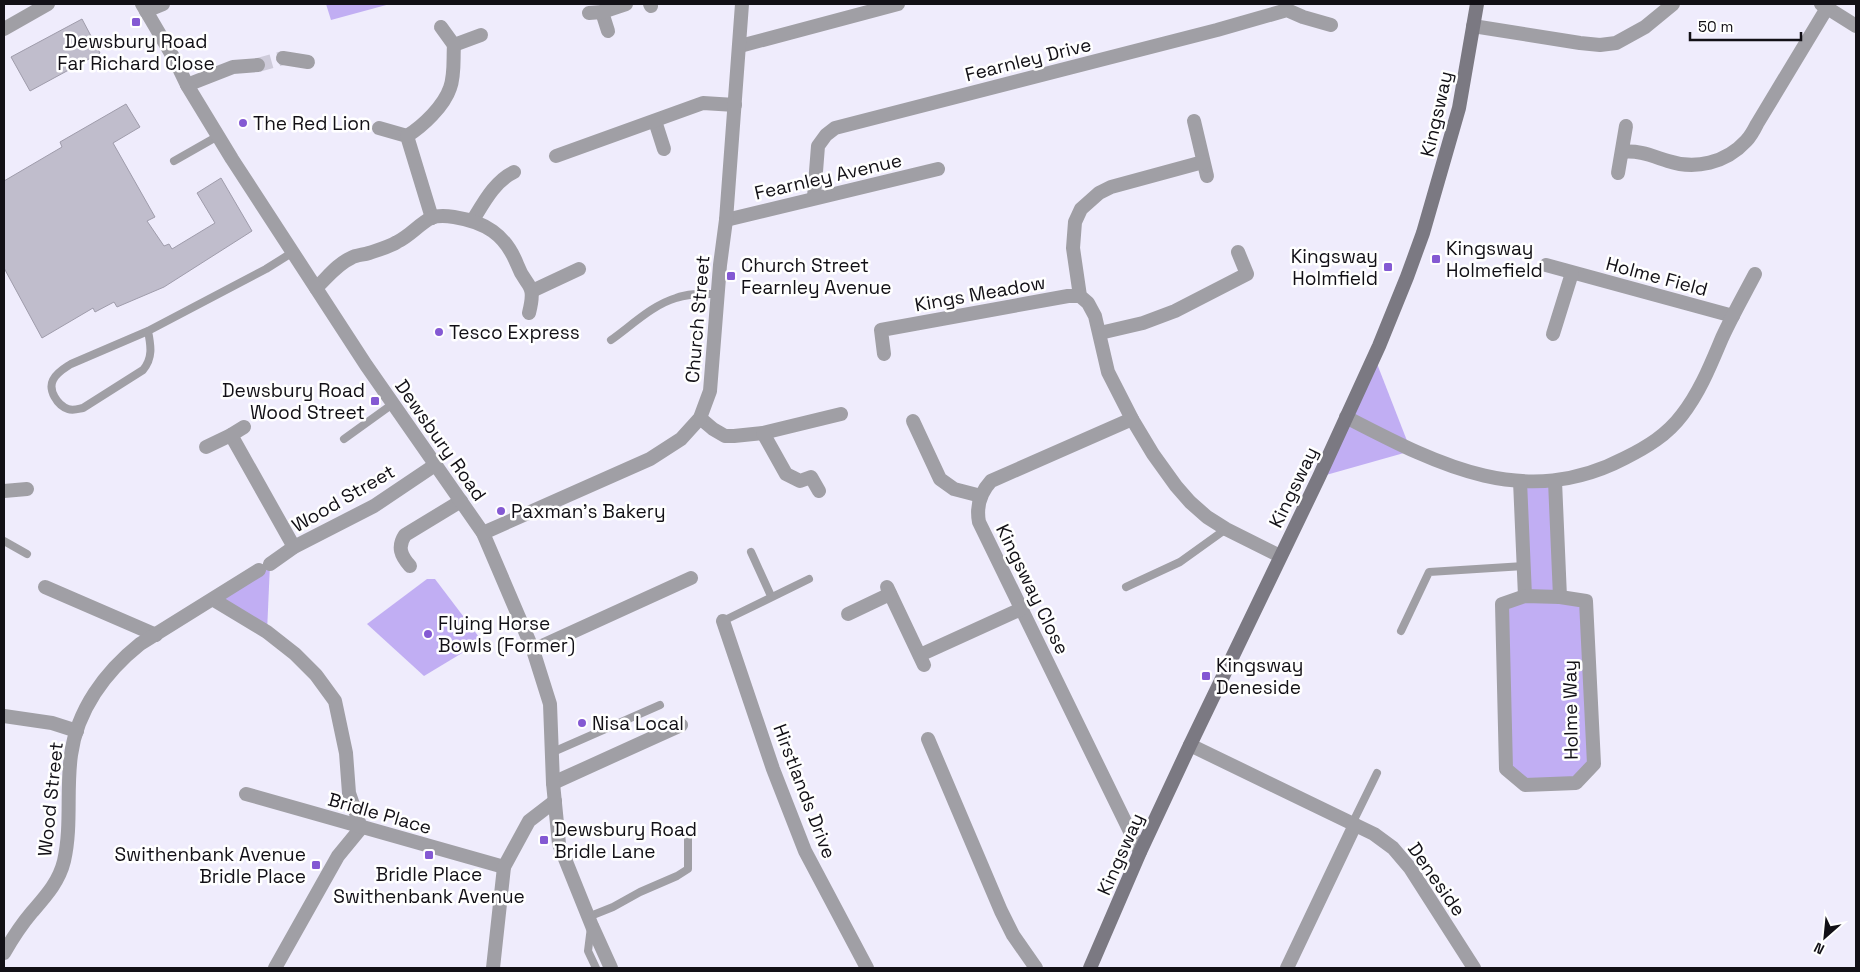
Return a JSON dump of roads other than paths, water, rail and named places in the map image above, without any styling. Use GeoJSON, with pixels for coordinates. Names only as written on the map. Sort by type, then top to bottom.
{"type":"FeatureCollection","features":[{"type":"Feature","properties":{"kind":"main road","name":"Kingsway"},"geometry":{"type":"LineString","coordinates":[[1090,968],[1140,852],[1381,340],[1423,233],[1459,108],[1477,4]]}},
{"type":"Feature","properties":{"kind":"street"},"geometry":{"type":"LineString","coordinates":[[4,29],[48,4]]}},
{"type":"Feature","properties":{"kind":"street"},"geometry":{"type":"LineString","coordinates":[[144,7],[163,4]]}},
{"type":"Feature","properties":{"kind":"street"},"geometry":{"type":"LineString","coordinates":[[608,31],[596,12],[626,4]]}},
{"type":"Feature","properties":{"kind":"street","name":"Church Street"},"geometry":{"type":"LineString","coordinates":[[483,533],[650,459],[682,440],[700,418],[710,392],[720,265],[726,220],[742,4]]}},
{"type":"Feature","properties":{"kind":"street"},"geometry":{"type":"LineString","coordinates":[[740,46],[898,4]]}},
{"type":"Feature","properties":{"kind":"street"},"geometry":{"type":"LineString","coordinates":[[1474,26],[1600,45],[1616,43],[1645,27],[1673,4]]}},
{"type":"Feature","properties":{"kind":"street"},"geometry":{"type":"LineString","coordinates":[[1622,152],[1633,151],[1679,164],[1693,165],[1722,159],[1746,141],[1824,6],[1856,26]]}},
{"type":"Feature","properties":{"kind":"street","name":"Dewsbury Road"},"geometry":{"type":"LineString","coordinates":[[144,7],[187,85],[292,252],[366,365],[483,533],[533,650],[550,704],[553,783],[559,844],[590,922],[612,968]]}},
{"type":"Feature","properties":{"kind":"street","name":"Fearnley Drive"},"geometry":{"type":"LineString","coordinates":[[814,198],[818,146],[826,135],[835,128],[1207,33],[1287,10],[1305,10],[1331,25]]}},
{"type":"Feature","properties":{"kind":"street"},"geometry":{"type":"LineString","coordinates":[[406,136],[428,120],[451,87],[454,45],[441,27]]}},
{"type":"Feature","properties":{"kind":"street"},"geometry":{"type":"LineString","coordinates":[[454,45],[480,35]]}},
{"type":"Feature","properties":{"kind":"street"},"geometry":{"type":"LineString","coordinates":[[284,58],[308,62]]}},
{"type":"Feature","properties":{"kind":"street"},"geometry":{"type":"LineString","coordinates":[[187,85],[233,67],[258,65]]}},
{"type":"Feature","properties":{"kind":"street"},"geometry":{"type":"LineString","coordinates":[[556,156],[703,103],[735,105]]}},
{"type":"Feature","properties":{"kind":"street"},"geometry":{"type":"LineString","coordinates":[[654,121],[664,149]]}},
{"type":"Feature","properties":{"kind":"street"},"geometry":{"type":"LineString","coordinates":[[1194,121],[1207,176]]}},
{"type":"Feature","properties":{"kind":"street"},"geometry":{"type":"LineString","coordinates":[[1618,173],[1626,126]]}},
{"type":"Feature","properties":{"kind":"street"},"geometry":{"type":"LineString","coordinates":[[379,128],[406,136]]}},
{"type":"Feature","properties":{"kind":"street"},"geometry":{"type":"LineString","coordinates":[[406,136],[432,218]]}},
{"type":"Feature","properties":{"kind":"street"},"geometry":{"type":"LineString","coordinates":[[1203,162],[1111,187],[1099,193],[1081,209],[1075,222],[1073,248],[1080,296],[1088,303],[1095,316],[1108,372],[1132,419],[1176,486],[1207,516],[1226,529],[1280,556]]}},
{"type":"Feature","properties":{"kind":"street","name":"Fearnley Avenue"},"geometry":{"type":"LineString","coordinates":[[726,220],[938,169]]}},
{"type":"Feature","properties":{"kind":"street"},"geometry":{"type":"LineString","coordinates":[[473,220],[505,176],[514,172]]}},
{"type":"Feature","properties":{"kind":"street"},"geometry":{"type":"LineString","coordinates":[[316,288],[351,257],[368,254],[398,242],[432,218],[445,216],[473,220],[493,231],[504,242],[513,254],[520,272],[530,285],[532,291],[530,313]]}},
{"type":"Feature","properties":{"kind":"street"},"geometry":{"type":"LineString","coordinates":[[1100,333],[1143,323],[1175,311],[1247,274],[1238,252]]}},
{"type":"Feature","properties":{"kind":"street","name":"Holme Field"},"geometry":{"type":"LineString","coordinates":[[1546,265],[1732,316]]}},
{"type":"Feature","properties":{"kind":"street"},"geometry":{"type":"LineString","coordinates":[[532,291],[579,269]]}},
{"type":"Feature","properties":{"kind":"street"},"geometry":{"type":"LineString","coordinates":[[1553,334],[1572,273]]}},
{"type":"Feature","properties":{"kind":"street"},"geometry":{"type":"LineString","coordinates":[[1346,417],[1440,464],[1497,478],[1520,481],[1555,481],[1602,470],[1666,434],[1682,415],[1695,395],[1732,316],[1755,274]]}},
{"type":"Feature","properties":{"kind":"street","name":"Kings Meadow"},"geometry":{"type":"LineString","coordinates":[[884,354],[881,330],[1068,296],[1080,296]]}},
{"type":"Feature","properties":{"kind":"street"},"geometry":{"type":"LineString","coordinates":[[700,418],[725,436],[763,432],[841,414]]}},
{"type":"Feature","properties":{"kind":"street"},"geometry":{"type":"LineString","coordinates":[[912,421],[940,479],[954,489],[980,496],[990,480],[1132,419]]}},
{"type":"Feature","properties":{"kind":"street"},"geometry":{"type":"LineString","coordinates":[[206,447],[231,436],[244,427]]}},
{"type":"Feature","properties":{"kind":"street"},"geometry":{"type":"LineString","coordinates":[[763,432],[786,474],[800,481],[811,477],[819,491]]}},
{"type":"Feature","properties":{"kind":"street"},"geometry":{"type":"LineString","coordinates":[[231,436],[294,548]]}},
{"type":"Feature","properties":{"kind":"street","name":"Wood Street"},"geometry":{"type":"LineString","coordinates":[[4,953],[26,919],[45,898],[55,882],[63,863],[68,821],[71,755],[86,707],[104,678],[124,656],[156,635],[294,548],[374,506],[435,465]]}},
{"type":"Feature","properties":{"kind":"street"},"geometry":{"type":"LineString","coordinates":[[1520,481],[1525,596]]}},
{"type":"Feature","properties":{"kind":"street"},"geometry":{"type":"LineString","coordinates":[[1555,481],[1560,597]]}},
{"type":"Feature","properties":{"kind":"street"},"geometry":{"type":"LineString","coordinates":[[4,491],[27,489]]}},
{"type":"Feature","properties":{"kind":"street","name":"Kingsway Close"},"geometry":{"type":"LineString","coordinates":[[980,496],[979,522],[1140,852]]}},
{"type":"Feature","properties":{"kind":"street"},"geometry":{"type":"LineString","coordinates":[[410,566],[400,551],[401,542],[405,535],[461,502]]}},
{"type":"Feature","properties":{"kind":"street"},"geometry":{"type":"LineString","coordinates":[[533,650],[691,578]]}},
{"type":"Feature","properties":{"kind":"street"},"geometry":{"type":"LineString","coordinates":[[44,587],[156,635]]}},
{"type":"Feature","properties":{"kind":"street"},"geometry":{"type":"LineString","coordinates":[[848,614],[888,591],[922,660],[1021,609]]}},
{"type":"Feature","properties":{"kind":"street","name":"Holme Way"},"geometry":{"type":"LineString","coordinates":[[1525,596],[1560,597],[1586,601],[1594,764],[1576,783],[1525,785],[1506,769],[1502,604],[1525,596]]}},
{"type":"Feature","properties":{"kind":"street"},"geometry":{"type":"LineString","coordinates":[[214,600],[267,632],[295,654],[316,675],[335,701],[346,753],[349,793],[361,828],[333,863],[275,968]]}},
{"type":"Feature","properties":{"kind":"street","name":"Hirstlands Drive"},"geometry":{"type":"LineString","coordinates":[[723,621],[774,769],[805,850],[867,968]]}},
{"type":"Feature","properties":{"kind":"street"},"geometry":{"type":"LineString","coordinates":[[4,716],[52,723],[77,731]]}},
{"type":"Feature","properties":{"kind":"street"},"geometry":{"type":"LineString","coordinates":[[553,783],[681,725]]}},
{"type":"Feature","properties":{"kind":"street"},"geometry":{"type":"LineString","coordinates":[[928,739],[1001,911],[1013,935],[1036,968]]}},
{"type":"Feature","properties":{"kind":"street","name":"Deneside"},"geometry":{"type":"LineString","coordinates":[[1190,745],[1374,834],[1393,848],[1410,868],[1474,968]]}},
{"type":"Feature","properties":{"kind":"street","name":"Bridle Place"},"geometry":{"type":"LineString","coordinates":[[246,794],[504,867]]}},
{"type":"Feature","properties":{"kind":"street"},"geometry":{"type":"LineString","coordinates":[[493,968],[504,867],[529,821],[555,801]]}},
{"type":"Feature","properties":{"kind":"street"},"geometry":{"type":"LineString","coordinates":[[1286,968],[1354,824]]}},
{"type":"Feature","properties":{"kind":"lane"},"geometry":{"type":"LineString","coordinates":[[174,161],[218,136]]}},
{"type":"Feature","properties":{"kind":"lane"},"geometry":{"type":"LineString","coordinates":[[148,331],[151,346],[150,356],[148,364],[143,370],[83,408],[75,410],[67,408],[56,399],[51,387],[52,381],[62,370],[89,356],[148,331],[266,269],[292,252]]}},
{"type":"Feature","properties":{"kind":"lane"},"geometry":{"type":"LineString","coordinates":[[611,340],[652,310],[675,298],[696,294],[718,294]]}},
{"type":"Feature","properties":{"kind":"lane"},"geometry":{"type":"LineString","coordinates":[[344,439],[394,403]]}},
{"type":"Feature","properties":{"kind":"lane"},"geometry":{"type":"LineString","coordinates":[[1126,587],[1180,562],[1226,529]]}},
{"type":"Feature","properties":{"kind":"lane"},"geometry":{"type":"LineString","coordinates":[[4,541],[27,554]]}},
{"type":"Feature","properties":{"kind":"lane"},"geometry":{"type":"LineString","coordinates":[[751,552],[771,596]]}},
{"type":"Feature","properties":{"kind":"lane"},"geometry":{"type":"LineString","coordinates":[[1400,631],[1429,572],[1524,566]]}},
{"type":"Feature","properties":{"kind":"lane"},"geometry":{"type":"LineString","coordinates":[[723,621],[771,596],[810,579]]}},
{"type":"Feature","properties":{"kind":"lane"},"geometry":{"type":"LineString","coordinates":[[553,752],[660,705]]}},
{"type":"Feature","properties":{"kind":"lane"},"geometry":{"type":"LineString","coordinates":[[1354,824],[1377,773]]}},
{"type":"Feature","properties":{"kind":"lane"},"geometry":{"type":"LineString","coordinates":[[596,968],[588,951],[590,922],[640,892],[688,869],[688,840]]}},
{"type":"Feature","properties":{"kind":"tunnel"},"geometry":{"type":"LineString","coordinates":[[258,65],[283,58]]}},
{"type":"Feature","properties":{"kind":"place","name":"Dewsbury Road Far Richard Close"},"geometry":{"type":"Point","coordinates":[136,22]}},
{"type":"Feature","properties":{"kind":"place","name":"The Red Lion"},"geometry":{"type":"Point","coordinates":[243,123]}},
{"type":"Feature","properties":{"kind":"place","name":"Kingsway Holmefield"},"geometry":{"type":"Point","coordinates":[1436,259]}},
{"type":"Feature","properties":{"kind":"place","name":"Kingsway Holmfield"},"geometry":{"type":"Point","coordinates":[1388,267]}},
{"type":"Feature","properties":{"kind":"place","name":"Church Street Fearnley Avenue"},"geometry":{"type":"Point","coordinates":[731,276]}},
{"type":"Feature","properties":{"kind":"place","name":"Tesco Express"},"geometry":{"type":"Point","coordinates":[439,332]}},
{"type":"Feature","properties":{"kind":"place","name":"Dewsbury Road Wood Street"},"geometry":{"type":"Point","coordinates":[375,401]}},
{"type":"Feature","properties":{"kind":"place","name":"Paxman's Bakery"},"geometry":{"type":"Point","coordinates":[501,511]}},
{"type":"Feature","properties":{"kind":"place","name":"Flying Horse Bowls (Former)"},"geometry":{"type":"Point","coordinates":[428,634]}},
{"type":"Feature","properties":{"kind":"place","name":"Kingsway Deneside"},"geometry":{"type":"Point","coordinates":[1206,676]}},
{"type":"Feature","properties":{"kind":"place","name":"Nisa Local"},"geometry":{"type":"Point","coordinates":[582,723]}},
{"type":"Feature","properties":{"kind":"place","name":"Dewsbury Road Bridle Lane"},"geometry":{"type":"Point","coordinates":[544,840]}},
{"type":"Feature","properties":{"kind":"place","name":"Bridle Place Swithenbank Avenue"},"geometry":{"type":"Point","coordinates":[429,855]}},
{"type":"Feature","properties":{"kind":"place","name":"Swithenbank Avenue Bridle Place"},"geometry":{"type":"Point","coordinates":[316,865]}}]}
